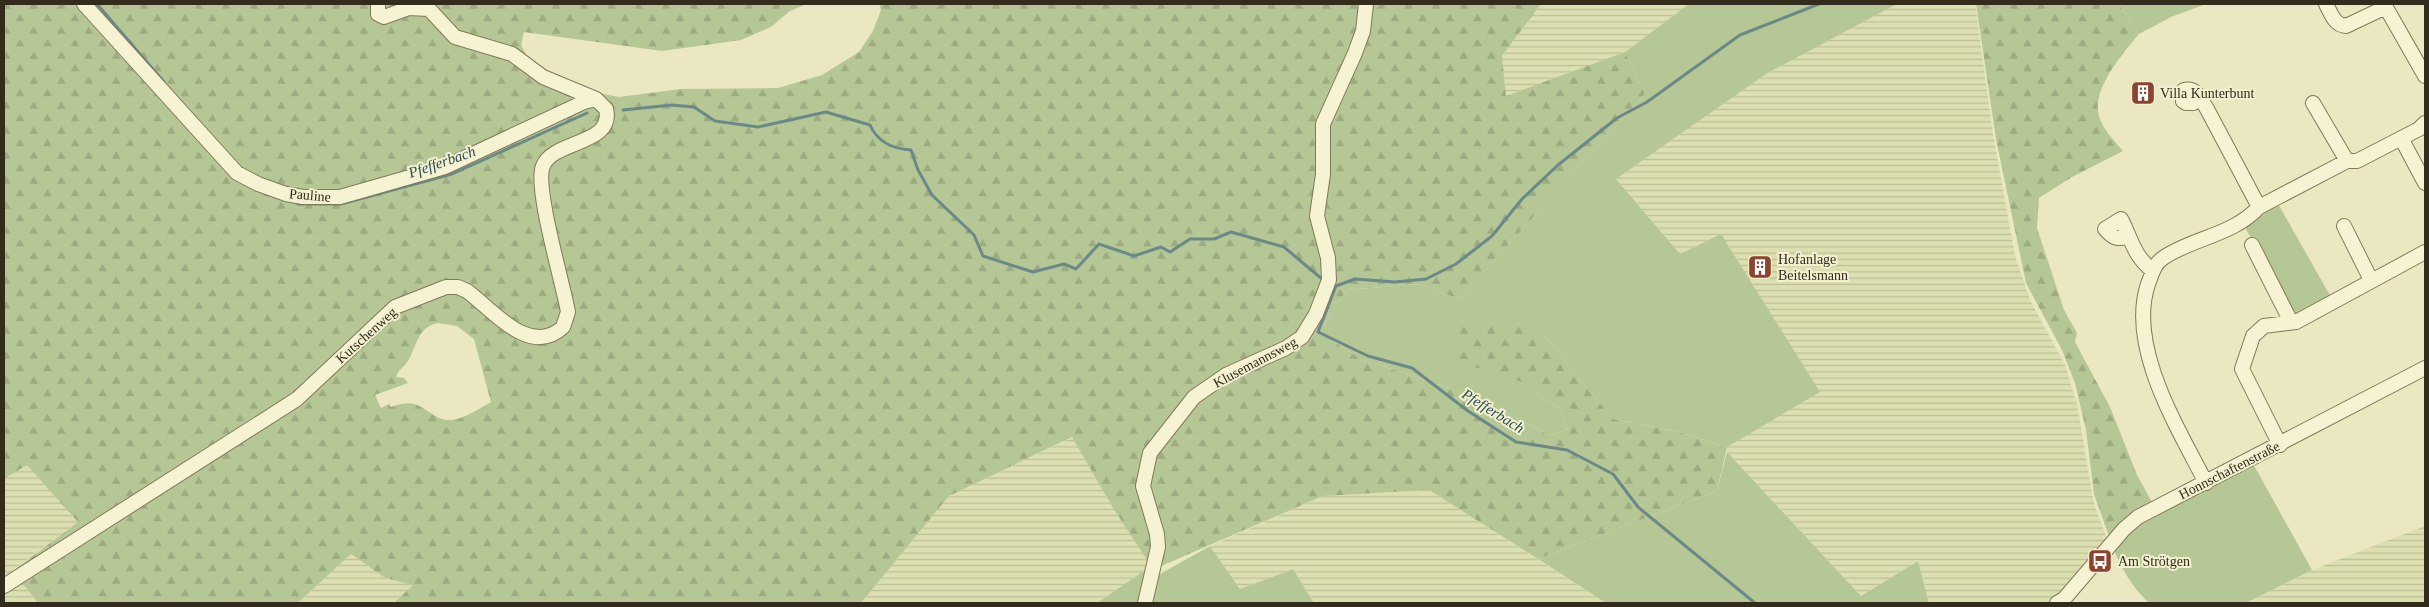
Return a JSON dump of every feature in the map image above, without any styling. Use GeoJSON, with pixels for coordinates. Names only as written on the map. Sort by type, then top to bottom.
{"type":"FeatureCollection","features":[{"type":"Feature","properties":{"kind":"street","name":"Pauline"},"geometry":{"type":"LineString","coordinates":[[84,4],[237,172],[258,184],[303,197],[340,198],[445,167],[584,102],[596,100]]}},
{"type":"Feature","properties":{"kind":"street"},"geometry":{"type":"LineString","coordinates":[[378,4],[378,14],[384,17],[409,8],[429,10],[455,36],[512,54],[543,78],[596,100]]}},
{"type":"Feature","properties":{"kind":"street","name":"Klusemannsweg"},"geometry":{"type":"LineString","coordinates":[[1145,603],[1158,547],[1157,534],[1143,486],[1150,453],[1194,397],[1226,375],[1286,348],[1302,337],[1316,314],[1329,280],[1328,258],[1317,216],[1323,174],[1322,133],[1326,114],[1355,53],[1363,31],[1366,4]]}},
{"type":"Feature","properties":{"kind":"street"},"geometry":{"type":"LineString","coordinates":[[2326,4],[2334,19],[2342,26],[2346,26],[2385,5],[2425,76]]}},
{"type":"Feature","properties":{"kind":"street"},"geometry":{"type":"LineString","coordinates":[[2197,94],[2259,207]]}},
{"type":"Feature","properties":{"kind":"street","name":"Kutschenweg"},"geometry":{"type":"LineString","coordinates":[[4,586],[297,399],[369,330],[402,303],[442,288],[458,287],[476,298],[522,334],[538,338],[557,332],[565,322],[568,312],[540,175],[543,165],[549,157],[584,141],[600,130],[606,119],[607,112],[596,100]]}},
{"type":"Feature","properties":{"kind":"street"},"geometry":{"type":"LineString","coordinates":[[2313,103],[2347,162]]}},
{"type":"Feature","properties":{"kind":"street"},"geometry":{"type":"LineString","coordinates":[[2206,483],[2166,404],[2148,354],[2142,309],[2153,271],[2162,258],[2196,240],[2206,240],[2248,219],[2259,207],[2347,162],[2357,161],[2419,129],[2425,123]]}},
{"type":"Feature","properties":{"kind":"street"},"geometry":{"type":"LineString","coordinates":[[2401,138],[2425,183]]}},
{"type":"Feature","properties":{"kind":"street"},"geometry":{"type":"LineString","coordinates":[[2344,226],[2371,280]]}},
{"type":"Feature","properties":{"kind":"street"},"geometry":{"type":"LineString","coordinates":[[2127,237],[2143,263],[2153,271]]}},
{"type":"Feature","properties":{"kind":"street"},"geometry":{"type":"LineString","coordinates":[[2252,245],[2291,322]]}},
{"type":"Feature","properties":{"kind":"street"},"geometry":{"type":"LineString","coordinates":[[2280,445],[2244,376],[2242,365],[2253,336],[2257,331],[2273,324],[2296,322],[2425,252]]}},
{"type":"Feature","properties":{"kind":"street","name":"Honnschaftenstraße"},"geometry":{"type":"LineString","coordinates":[[2057,603],[2064,599],[2124,529],[2138,518],[2425,368]]}},
{"type":"Feature","properties":{"kind":"green space"},"geometry":{"type":"Polygon","coordinates":[[[4,4],[806,4],[790,11],[771,27],[741,40],[662,51],[524,32],[521,45],[528,58],[563,83],[619,97],[681,89],[778,88],[822,75],[859,52],[873,31],[881,10],[879,4],[1541,4],[1502,56],[1506,96],[1625,52],[1645,94],[1459,299],[1419,284],[1347,290],[1319,332],[1361,359],[1485,400],[1548,435],[1568,430],[1559,408],[1521,382],[1460,362],[1449,328],[1508,321],[1545,336],[1613,419],[1679,432],[1727,447],[1717,491],[1538,559],[1429,490],[1323,496],[1159,567],[1151,566],[1113,508],[1072,437],[949,496],[861,603],[394,603],[413,585],[385,578],[351,554],[298,603],[38,603],[13,571],[78,522],[27,465],[4,479],[4,4]],[[438,323],[431,325],[422,333],[408,361],[396,377],[404,378],[408,383],[375,395],[381,408],[389,404],[391,407],[411,403],[418,405],[437,417],[452,420],[468,415],[491,402],[474,339],[457,326],[438,323]]]}},
{"type":"Feature","properties":{"kind":"green space"},"geometry":{"type":"Polygon","coordinates":[[[1541,4],[1689,4],[1625,52],[1506,96],[1502,56],[1541,4]]]}},
{"type":"Feature","properties":{"kind":"green space"},"geometry":{"type":"Polygon","coordinates":[[[1689,4],[1897,4],[1766,74],[1616,179],[1680,254],[1721,234],[1820,392],[1727,447],[1679,432],[1613,419],[1545,336],[1460,361],[1521,382],[1559,408],[1568,430],[1548,435],[1485,400],[1361,359],[1319,332],[1347,290],[1419,284],[1459,299],[1645,94],[1625,52],[1689,4]]]}},
{"type":"Feature","properties":{"kind":"green space"},"geometry":{"type":"Polygon","coordinates":[[[1897,4],[1975,4],[1993,134],[2015,256],[2030,300],[2065,365],[2077,404],[2094,504],[2109,544],[2056,603],[1929,603],[1918,561],[1861,596],[1727,452],[1727,447],[1819,392],[1721,234],[1680,254],[1616,179],[1766,74],[1897,4]]]}},
{"type":"Feature","properties":{"kind":"green space"},"geometry":{"type":"Polygon","coordinates":[[[1976,4],[2119,4],[2139,34],[2110,72],[2100,95],[2098,106],[2103,126],[2123,151],[2072,177],[2039,198],[2037,228],[2064,310],[2077,333],[2075,342],[2110,407],[2137,475],[2154,506],[2111,542],[2094,494],[2086,430],[2075,383],[2062,350],[2026,283],[1996,139],[1976,4]]]}},
{"type":"Feature","properties":{"kind":"green space"},"geometry":{"type":"Polygon","coordinates":[[[2119,4],[2206,4],[2171,17],[2139,34],[2119,4]]]}},
{"type":"Feature","properties":{"kind":"green space"},"geometry":{"type":"Polygon","coordinates":[[[2277,202],[2332,299],[2293,320],[2244,225],[2263,215],[2264,211],[2277,202]]]}},
{"type":"Feature","properties":{"kind":"green space"},"geometry":{"type":"Polygon","coordinates":[[[1073,437],[1113,508],[1151,566],[1097,603],[861,603],[949,496],[1073,437]]]}},
{"type":"Feature","properties":{"kind":"green space"},"geometry":{"type":"Polygon","coordinates":[[[1727,452],[1861,596],[1918,561],[1929,603],[1606,603],[1538,559],[1717,491],[1727,452]]]}},
{"type":"Feature","properties":{"kind":"green space"},"geometry":{"type":"Polygon","coordinates":[[[2251,460],[2312,570],[2246,603],[2149,603],[2127,577],[2112,546],[2125,530],[2251,460]]]}},
{"type":"Feature","properties":{"kind":"green space"},"geometry":{"type":"Polygon","coordinates":[[[28,464],[78,522],[13,570],[38,603],[4,603],[4,479],[28,464]]]}},
{"type":"Feature","properties":{"kind":"green space"},"geometry":{"type":"Polygon","coordinates":[[[1429,490],[1606,603],[1314,603],[1293,569],[1240,589],[1210,546],[1323,496],[1429,490]]]}},
{"type":"Feature","properties":{"kind":"green space"},"geometry":{"type":"Polygon","coordinates":[[[2425,526],[2425,603],[2246,603],[2312,570],[2425,526]]]}},
{"type":"Feature","properties":{"kind":"green space"},"geometry":{"type":"Polygon","coordinates":[[[1210,546],[1240,589],[1293,569],[1314,603],[1097,603],[1151,566],[1160,574],[1210,546]]]}},
{"type":"Feature","properties":{"kind":"green space"},"geometry":{"type":"Polygon","coordinates":[[[351,554],[385,578],[414,585],[394,603],[298,603],[351,554]]]}},
{"type":"Feature","properties":{"kind":"waterway","name":"Pfefferbach"},"geometry":{"type":"LineString","coordinates":[[97,4],[164,82]]}},
{"type":"Feature","properties":{"kind":"waterway","name":"Pfefferbach"},"geometry":{"type":"LineString","coordinates":[[1755,603],[1638,507],[1613,474],[1567,450],[1516,442],[1468,411],[1412,368],[1368,356],[1318,332],[1336,286],[1355,279],[1395,282],[1426,279],[1456,264],[1492,236],[1522,199],[1558,165],[1617,118],[1647,102],[1740,35],[1819,4]]}},
{"type":"Feature","properties":{"kind":"waterway","name":"Pfefferbach"},"geometry":{"type":"LineString","coordinates":[[623,110],[672,105],[694,107],[715,121],[758,127],[826,112],[870,125],[882,141],[898,148],[911,150],[918,170],[932,195],[974,235],[983,256],[1033,272],[1064,264],[1076,269],[1099,244],[1134,256],[1161,247],[1170,252],[1190,239],[1214,239],[1231,232],[1284,247],[1322,279]]}},
{"type":"Feature","properties":{"kind":"waterway","name":"Pfefferbach"},"geometry":{"type":"LineString","coordinates":[[298,204],[341,204],[452,174],[587,113]]}},
{"type":"Feature","properties":{"kind":"place","name":"Villa Kunterbunt"},"geometry":{"type":"Point","coordinates":[2143,93]}},
{"type":"Feature","properties":{"kind":"place","name":"Hofanlage Beitelsmann"},"geometry":{"type":"Point","coordinates":[1760,267]}},
{"type":"Feature","properties":{"kind":"place","name":"Am Strötgen"},"geometry":{"type":"Point","coordinates":[2100,561]}}]}
